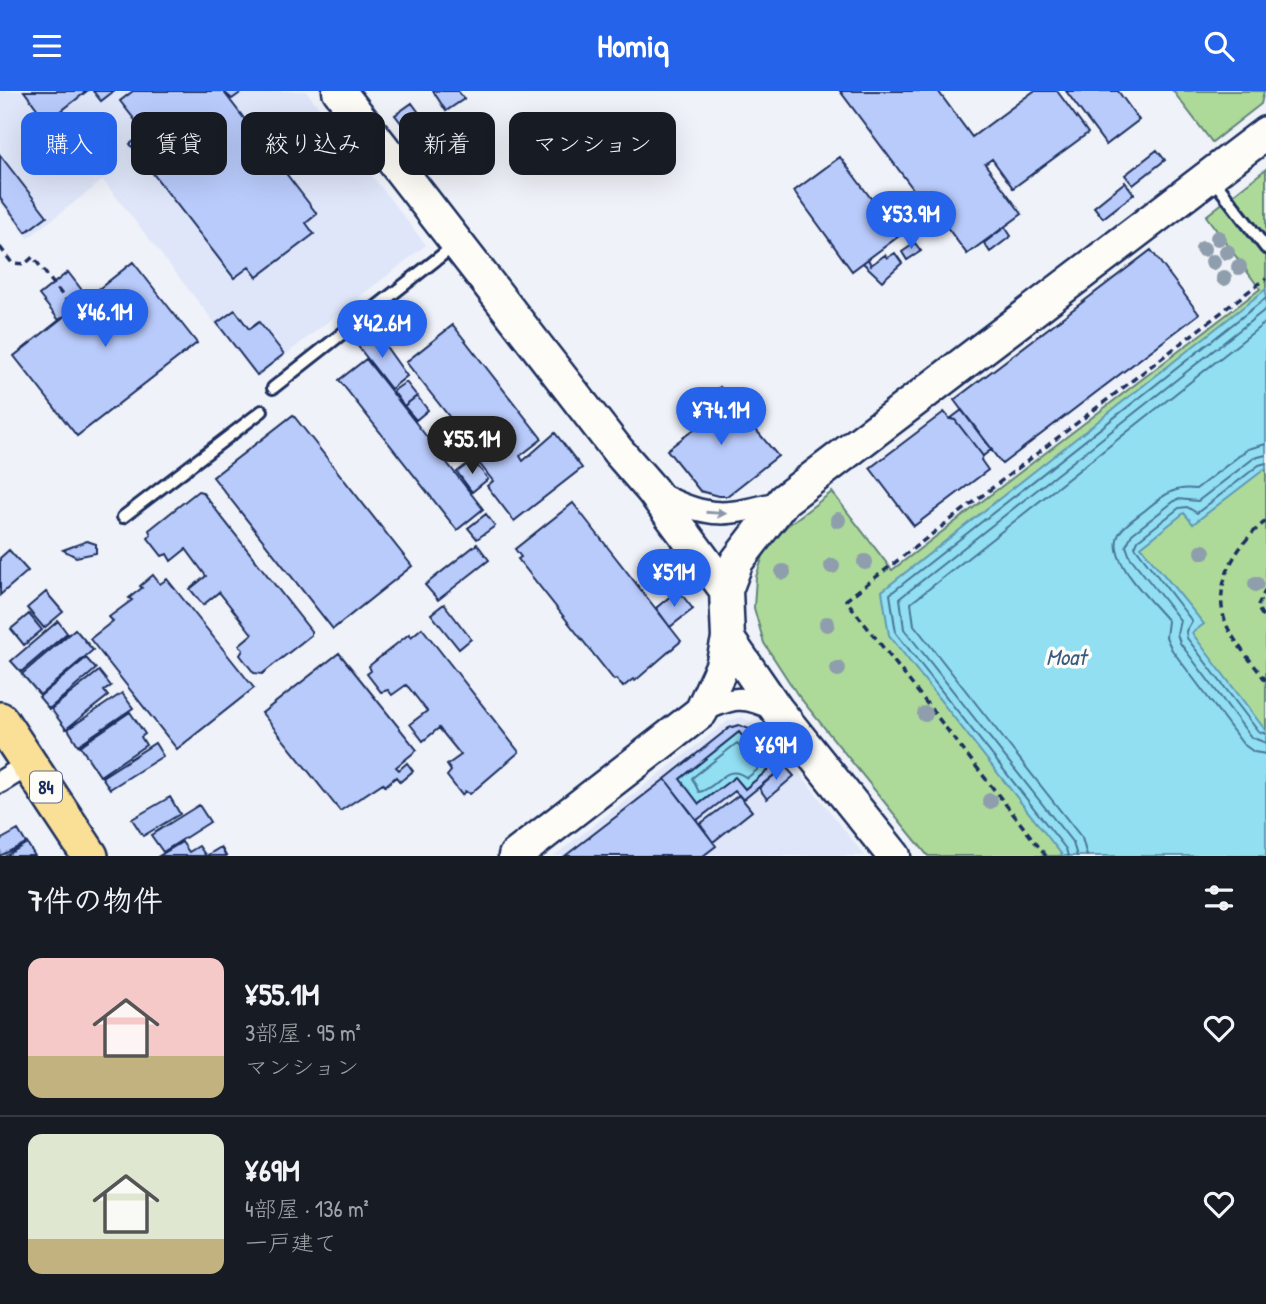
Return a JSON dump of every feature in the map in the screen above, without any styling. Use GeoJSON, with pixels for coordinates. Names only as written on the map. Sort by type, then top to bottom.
{"type":"FeatureCollection","features":[{"type":"Feature","properties":{"kind":"main road","name":"84"},"geometry":{"type":"LineString","coordinates":[[0,720],[31,763],[90,856]]}},
{"type":"Feature","properties":{"kind":"street"},"geometry":{"type":"LineString","coordinates":[[339,91],[610,440],[652,490],[726,590]]}},
{"type":"Feature","properties":{"kind":"street"},"geometry":{"type":"LineString","coordinates":[[701,712],[722,666],[728,639],[726,590],[743,550],[784,501],[1266,133]]}},
{"type":"Feature","properties":{"kind":"street"},"geometry":{"type":"LineString","coordinates":[[652,490],[681,505],[716,514],[735,514],[784,501]]}},
{"type":"Feature","properties":{"kind":"street"},"geometry":{"type":"LineString","coordinates":[[728,639],[777,711],[894,856]]}},
{"type":"Feature","properties":{"kind":"street"},"geometry":{"type":"LineString","coordinates":[[515,856],[701,712],[732,698],[754,700],[777,711]]}},
{"type":"Feature","properties":{"kind":"street"},"geometry":{"type":"LineString","coordinates":[[0,782],[31,763]]}},
{"type":"Feature","properties":{"kind":"lane"},"geometry":{"type":"LineString","coordinates":[[1211,175],[1266,248]]}},
{"type":"Feature","properties":{"kind":"lane"},"geometry":{"type":"LineString","coordinates":[[273,388],[458,242]]}},
{"type":"Feature","properties":{"kind":"lane"},"geometry":{"type":"LineString","coordinates":[[124,517],[262,411]]}},
{"type":"Feature","properties":{"kind":"path"},"geometry":{"type":"LineString","coordinates":[[0,247],[12,263],[25,264],[33,257],[73,309]]}},
{"type":"Feature","properties":{"kind":"path"},"geometry":{"type":"LineString","coordinates":[[1046,856],[846,600],[1266,278]]}},
{"type":"Feature","properties":{"kind":"path"},"geometry":{"type":"LineString","coordinates":[[1266,521],[1249,533],[1225,572],[1222,600],[1227,626],[1266,681]]}},
{"type":"Feature","properties":{"kind":"path"},"geometry":{"type":"LineString","coordinates":[[1266,589],[1257,607],[1266,621]]}},
{"type":"Feature","properties":{"kind":"shaded area"},"geometry":{"type":"Polygon","coordinates":[[[0,91],[306,91],[322,112],[241,112],[241,175],[371,175],[426,245],[257,377],[103,180],[28,238],[0,202],[0,91]]]}},
{"type":"Feature","properties":{"kind":"shaded area"},"geometry":{"type":"Polygon","coordinates":[[[742,717],[768,733],[865,856],[554,856],[728,721],[742,717]]]}},
{"type":"Feature","properties":{"kind":"green space"},"geometry":{"type":"Polygon","coordinates":[[[1173,91],[1264,91],[1261,104],[1212,142],[1173,91]]]}},
{"type":"Feature","properties":{"kind":"green space","name":"Moat"},"geometry":{"type":"Polygon","coordinates":[[[1266,169],[1266,856],[928,856],[797,694],[764,643],[754,608],[756,577],[765,550],[787,526],[832,492],[892,570],[1260,289],[1206,216],[1266,169]]]}},
{"type":"Feature","properties":{"kind":"water","name":"Moat"},"geometry":{"type":"Polygon","coordinates":[[[1266,289],[1266,468],[1193,524],[1184,513],[1141,547],[1204,624],[1192,633],[1266,731],[1266,856],[1063,856],[889,635],[882,591],[1266,289]]]}},
{"type":"Feature","properties":{"kind":"water"},"geometry":{"type":"Polygon","coordinates":[[[739,732],[769,769],[745,789],[735,777],[699,804],[680,779],[739,732]]]}},
{"type":"Feature","properties":{"kind":"building"},"geometry":{"type":"Polygon","coordinates":[[[24,91],[87,91],[60,112],[40,112],[24,91]]]}},
{"type":"Feature","properties":{"kind":"building"},"geometry":{"type":"Polygon","coordinates":[[[93,91],[114,91],[101,101],[93,91]]]}},
{"type":"Feature","properties":{"kind":"building"},"geometry":{"type":"Polygon","coordinates":[[[133,91],[223,91],[241,115],[241,175],[287,175],[317,214],[306,223],[314,234],[257,277],[249,267],[234,278],[154,175],[227,175],[227,112],[131,112],[131,115],[120,101],[133,91]]]}},
{"type":"Feature","properties":{"kind":"building"},"geometry":{"type":"Polygon","coordinates":[[[223,91],[243,91],[232,99],[223,91]]]}},
{"type":"Feature","properties":{"kind":"building"},"geometry":{"type":"Polygon","coordinates":[[[433,91],[458,91],[464,99],[446,111],[433,91]]]}},
{"type":"Feature","properties":{"kind":"building"},"geometry":{"type":"Polygon","coordinates":[[[840,91],[938,91],[972,137],[1034,91],[1057,91],[1088,133],[1013,188],[992,159],[985,164],[1022,214],[967,254],[935,211],[931,213],[840,91]]]}},
{"type":"Feature","properties":{"kind":"building"},"geometry":{"type":"Polygon","coordinates":[[[1066,91],[1118,91],[1139,120],[1106,145],[1066,91]]]}},
{"type":"Feature","properties":{"kind":"building"},"geometry":{"type":"Polygon","coordinates":[[[412,103],[419,112],[399,112],[412,103]]]}},
{"type":"Feature","properties":{"kind":"building"},"geometry":{"type":"Polygon","coordinates":[[[1157,150],[1165,160],[1133,185],[1125,175],[1157,150]]]}},
{"type":"Feature","properties":{"kind":"building"},"geometry":{"type":"Polygon","coordinates":[[[0,155],[47,216],[26,232],[0,198],[0,155]]]}},
{"type":"Feature","properties":{"kind":"building"},"geometry":{"type":"Polygon","coordinates":[[[840,157],[899,236],[852,271],[794,191],[840,157]]]}},
{"type":"Feature","properties":{"kind":"building"},"geometry":{"type":"Polygon","coordinates":[[[1125,182],[1134,194],[1103,218],[1094,207],[1125,182]]]}},
{"type":"Feature","properties":{"kind":"building"},"geometry":{"type":"Polygon","coordinates":[[[1005,227],[1011,236],[990,252],[984,243],[1005,227]]]}},
{"type":"Feature","properties":{"kind":"building"},"geometry":{"type":"Polygon","coordinates":[[[915,243],[921,251],[907,260],[902,252],[915,243]]]}},
{"type":"Feature","properties":{"kind":"building"},"geometry":{"type":"Polygon","coordinates":[[[1151,250],[1199,314],[1002,464],[954,400],[1151,250]]]}},
{"type":"Feature","properties":{"kind":"building"},"geometry":{"type":"Polygon","coordinates":[[[895,253],[902,263],[882,281],[863,263],[868,259],[871,265],[885,255],[887,258],[895,253]]]}},
{"type":"Feature","properties":{"kind":"building"},"geometry":{"type":"Polygon","coordinates":[[[133,262],[197,343],[77,436],[14,356],[133,262]]]}},
{"type":"Feature","properties":{"kind":"building"},"geometry":{"type":"Polygon","coordinates":[[[68,272],[88,298],[59,320],[39,295],[68,272]]]}},
{"type":"Feature","properties":{"kind":"building"},"geometry":{"type":"Polygon","coordinates":[[[235,310],[249,329],[259,322],[284,354],[257,375],[217,323],[235,310]]]}},
{"type":"Feature","properties":{"kind":"building"},"geometry":{"type":"Polygon","coordinates":[[[453,325],[542,439],[520,456],[523,461],[555,433],[582,468],[514,521],[487,486],[493,481],[458,436],[462,433],[406,362],[453,325]]]}},
{"type":"Feature","properties":{"kind":"building"},"geometry":{"type":"Polygon","coordinates":[[[375,331],[407,376],[391,389],[357,345],[375,331]]]}},
{"type":"Feature","properties":{"kind":"building"},"geometry":{"type":"Polygon","coordinates":[[[366,359],[483,509],[457,530],[339,380],[366,359]]]}},
{"type":"Feature","properties":{"kind":"building"},"geometry":{"type":"Polygon","coordinates":[[[406,382],[417,396],[404,406],[393,391],[406,382]]]}},
{"type":"Feature","properties":{"kind":"building"},"geometry":{"type":"Polygon","coordinates":[[[720,387],[778,456],[727,496],[700,491],[667,450],[697,427],[687,413],[720,387]]]}},
{"type":"Feature","properties":{"kind":"building"},"geometry":{"type":"Polygon","coordinates":[[[417,396],[428,410],[416,420],[404,406],[417,396]]]}},
{"type":"Feature","properties":{"kind":"building"},"geometry":{"type":"Polygon","coordinates":[[[962,410],[992,449],[983,456],[955,420],[950,419],[962,410]]]}},
{"type":"Feature","properties":{"kind":"building"},"geometry":{"type":"Polygon","coordinates":[[[944,412],[950,419],[955,420],[983,456],[981,460],[988,470],[914,526],[870,468],[944,412]]]}},
{"type":"Feature","properties":{"kind":"building"},"geometry":{"type":"Polygon","coordinates":[[[293,415],[412,566],[333,629],[213,477],[293,415]]]}},
{"type":"Feature","properties":{"kind":"building"},"geometry":{"type":"Polygon","coordinates":[[[473,460],[488,479],[472,492],[457,472],[473,460]]]}},
{"type":"Feature","properties":{"kind":"building"},"geometry":{"type":"Polygon","coordinates":[[[198,491],[202,492],[311,631],[311,635],[262,674],[254,673],[240,655],[243,650],[239,645],[252,634],[219,592],[203,605],[190,589],[206,576],[186,549],[171,561],[167,554],[162,556],[148,538],[151,535],[149,530],[198,491]]]}},
{"type":"Feature","properties":{"kind":"building"},"geometry":{"type":"Polygon","coordinates":[[[573,503],[681,641],[635,681],[633,679],[623,687],[614,680],[518,559],[521,557],[515,549],[573,503]]]}},
{"type":"Feature","properties":{"kind":"building"},"geometry":{"type":"Polygon","coordinates":[[[486,514],[495,526],[477,539],[468,528],[486,514]]]}},
{"type":"Feature","properties":{"kind":"building"},"geometry":{"type":"Polygon","coordinates":[[[87,541],[96,544],[96,553],[76,557],[63,550],[87,541]]]}},
{"type":"Feature","properties":{"kind":"building"},"geometry":{"type":"Polygon","coordinates":[[[477,544],[489,560],[438,600],[425,585],[477,544]]]}},
{"type":"Feature","properties":{"kind":"building"},"geometry":{"type":"Polygon","coordinates":[[[9,550],[28,571],[0,595],[0,558],[9,550]]]}},
{"type":"Feature","properties":{"kind":"building"},"geometry":{"type":"Polygon","coordinates":[[[153,575],[160,584],[167,579],[254,688],[177,749],[90,639],[113,621],[109,617],[132,600],[129,598],[153,575]]]}},
{"type":"Feature","properties":{"kind":"building"},"geometry":{"type":"Polygon","coordinates":[[[678,590],[693,609],[670,627],[656,608],[678,590]]]}},
{"type":"Feature","properties":{"kind":"building"},"geometry":{"type":"Polygon","coordinates":[[[46,592],[63,612],[44,628],[27,608],[46,592]]]}},
{"type":"Feature","properties":{"kind":"building"},"geometry":{"type":"Polygon","coordinates":[[[444,604],[471,639],[459,649],[431,614],[444,604]]]}},
{"type":"Feature","properties":{"kind":"building"},"geometry":{"type":"Polygon","coordinates":[[[29,614],[42,630],[24,645],[11,629],[29,614]]]}},
{"type":"Feature","properties":{"kind":"building"},"geometry":{"type":"Polygon","coordinates":[[[58,621],[67,633],[21,672],[11,661],[58,621]]]}},
{"type":"Feature","properties":{"kind":"building"},"geometry":{"type":"Polygon","coordinates":[[[422,628],[519,752],[470,794],[465,791],[462,795],[447,776],[451,771],[447,765],[461,755],[439,728],[423,741],[410,724],[427,711],[409,688],[406,685],[392,695],[388,690],[381,692],[367,674],[371,671],[369,666],[409,634],[411,637],[422,628]]]}},
{"type":"Feature","properties":{"kind":"building"},"geometry":{"type":"Polygon","coordinates":[[[75,629],[93,650],[40,695],[22,674],[75,629]]]}},
{"type":"Feature","properties":{"kind":"building"},"geometry":{"type":"Polygon","coordinates":[[[339,653],[417,750],[396,767],[399,770],[407,763],[413,771],[400,782],[396,777],[385,786],[383,783],[340,811],[262,713],[339,653]]]}},
{"type":"Feature","properties":{"kind":"building"},"geometry":{"type":"Polygon","coordinates":[[[86,658],[96,669],[49,709],[39,697],[86,658]]]}},
{"type":"Feature","properties":{"kind":"building"},"geometry":{"type":"Polygon","coordinates":[[[99,671],[111,686],[104,691],[108,696],[66,729],[51,709],[99,671]]]}},
{"type":"Feature","properties":{"kind":"building"},"geometry":{"type":"Polygon","coordinates":[[[122,693],[133,708],[78,745],[68,729],[122,693]]]}},
{"type":"Feature","properties":{"kind":"building"},"geometry":{"type":"Polygon","coordinates":[[[130,712],[145,734],[141,737],[146,745],[100,776],[80,746],[130,712]]]}},
{"type":"Feature","properties":{"kind":"building"},"geometry":{"type":"Polygon","coordinates":[[[739,725],[757,732],[785,766],[743,800],[735,791],[697,820],[665,779],[729,728],[739,725]],[[739,732],[680,779],[699,804],[735,777],[745,789],[769,769],[739,732]]]}},
{"type":"Feature","properties":{"kind":"building"},"geometry":{"type":"Polygon","coordinates":[[[155,743],[163,756],[110,789],[102,777],[155,743]]]}},
{"type":"Feature","properties":{"kind":"building"},"geometry":{"type":"Polygon","coordinates":[[[785,766],[794,776],[767,799],[759,788],[785,766]]]}},
{"type":"Feature","properties":{"kind":"building"},"geometry":{"type":"Polygon","coordinates":[[[665,779],[716,846],[703,856],[565,856],[665,779]]]}},
{"type":"Feature","properties":{"kind":"building"},"geometry":{"type":"Polygon","coordinates":[[[739,795],[752,811],[713,842],[700,824],[739,795]]]}},
{"type":"Feature","properties":{"kind":"building"},"geometry":{"type":"Polygon","coordinates":[[[170,797],[180,814],[143,836],[132,819],[170,797]]]}},
{"type":"Feature","properties":{"kind":"building"},"geometry":{"type":"Polygon","coordinates":[[[199,805],[210,822],[163,852],[151,835],[199,805]]]}},
{"type":"Feature","properties":{"kind":"building"},"geometry":{"type":"Polygon","coordinates":[[[18,830],[26,843],[0,856],[0,840],[18,830]]]}},
{"type":"Feature","properties":{"kind":"building"},"geometry":{"type":"Polygon","coordinates":[[[182,842],[189,852],[199,846],[206,856],[159,856],[182,842]]]}},
{"type":"Feature","properties":{"kind":"building"},"geometry":{"type":"Polygon","coordinates":[[[27,843],[35,856],[6,856],[27,843]]]}},
{"type":"Feature","properties":{"kind":"building"},"geometry":{"type":"Polygon","coordinates":[[[221,847],[226,856],[206,856],[221,847]]]}}]}
